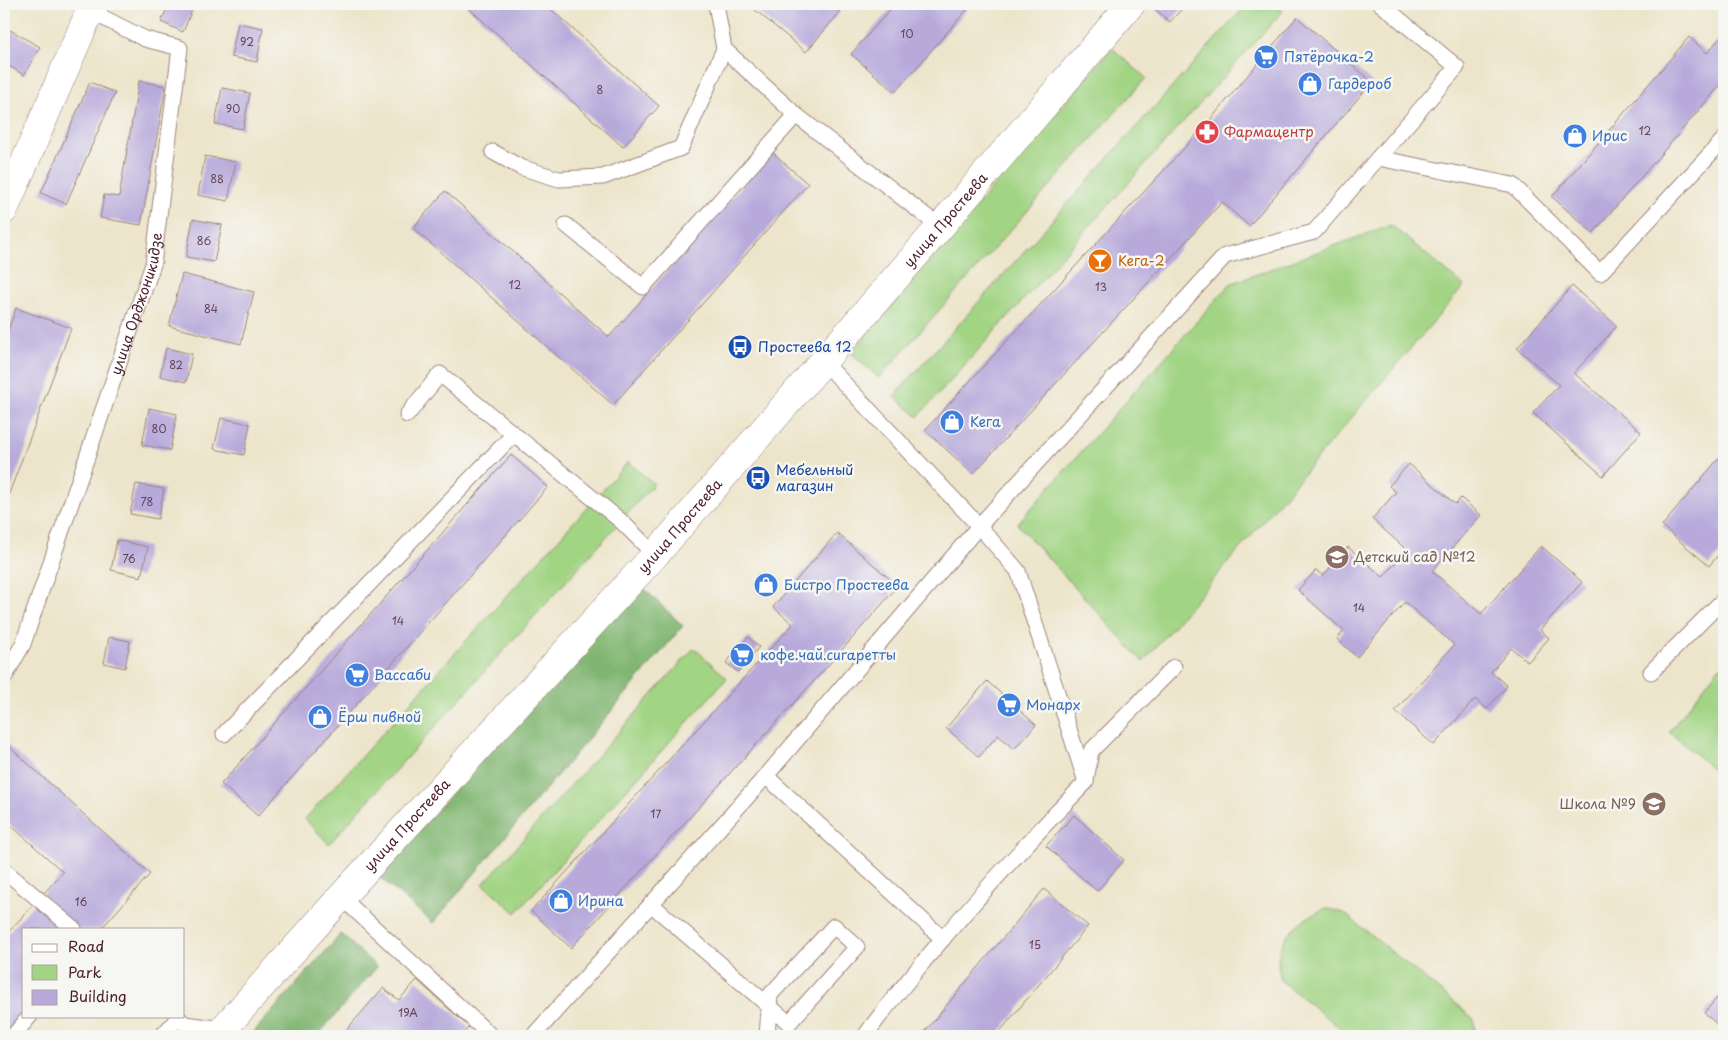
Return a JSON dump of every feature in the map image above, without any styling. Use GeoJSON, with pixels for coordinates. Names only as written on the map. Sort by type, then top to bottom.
{"type":"FeatureCollection","features":[{"type":"Feature","properties":{"kind":"street","name":"улица Простеева"},"geometry":{"type":"LineString","coordinates":[[220,1032],[341,897],[655,555],[1131,4]]}},
{"type":"Feature","properties":{"kind":"street","name":"улица Орджоникидзе"},"geometry":{"type":"LineString","coordinates":[[4,210],[93,7]]}},
{"type":"Feature","properties":{"kind":"lane"},"geometry":{"type":"LineString","coordinates":[[493,152],[520,167],[560,179],[603,177],[681,148],[724,49],[716,4]]}},
{"type":"Feature","properties":{"kind":"lane"},"geometry":{"type":"LineString","coordinates":[[533,1036],[766,776],[979,526],[1225,256],[1314,232],[1457,67],[1381,4]]}},
{"type":"Feature","properties":{"kind":"lane","name":"улица Орджоникидзе"},"geometry":{"type":"LineString","coordinates":[[4,678],[23,644],[153,264],[180,48],[145,39],[93,7]]}},
{"type":"Feature","properties":{"kind":"lane"},"geometry":{"type":"LineString","coordinates":[[724,49],[796,115],[940,227]]}},
{"type":"Feature","properties":{"kind":"lane"},"geometry":{"type":"LineString","coordinates":[[566,225],[643,287],[796,115]]}},
{"type":"Feature","properties":{"kind":"lane"},"geometry":{"type":"LineString","coordinates":[[1378,158],[1513,185],[1600,274],[1724,140]]}},
{"type":"Feature","properties":{"kind":"lane"},"geometry":{"type":"LineString","coordinates":[[823,361],[979,526],[1018,571],[1067,728],[1086,782]]}},
{"type":"Feature","properties":{"kind":"lane"},"geometry":{"type":"LineString","coordinates":[[407,415],[440,374],[621,521],[655,555]]}},
{"type":"Feature","properties":{"kind":"lane"},"geometry":{"type":"LineString","coordinates":[[224,734],[514,434]]}},
{"type":"Feature","properties":{"kind":"lane"},"geometry":{"type":"LineString","coordinates":[[1650,672],[1724,599]]}},
{"type":"Feature","properties":{"kind":"lane"},"geometry":{"type":"LineString","coordinates":[[865,1036],[878,1017],[943,939],[1024,846],[1086,782],[1091,751],[1174,667]]}},
{"type":"Feature","properties":{"kind":"lane"},"geometry":{"type":"LineString","coordinates":[[766,776],[943,939]]}},
{"type":"Feature","properties":{"kind":"lane"},"geometry":{"type":"LineString","coordinates":[[4,872],[73,928]]}},
{"type":"Feature","properties":{"kind":"lane"},"geometry":{"type":"LineString","coordinates":[[341,897],[491,1036]]}},
{"type":"Feature","properties":{"kind":"lane"},"geometry":{"type":"LineString","coordinates":[[651,904],[770,1006],[789,1023],[857,947],[834,926],[770,995],[770,1006],[767,1036]]}},
{"type":"Feature","properties":{"kind":"lane"},"geometry":{"type":"LineString","coordinates":[[13,1036],[28,1018]]}},
{"type":"Feature","properties":{"kind":"lane"},"geometry":{"type":"LineString","coordinates":[[162,1036],[176,1018]]}},
{"type":"Feature","properties":{"kind":"lane"},"geometry":{"type":"LineString","coordinates":[[178,1018],[185,1024],[220,1032]]}},
{"type":"Feature","properties":{"kind":"green space"},"geometry":{"type":"Polygon","coordinates":[[[1247,4],[1274,4],[1283,11],[918,417],[894,396],[1247,4]]]}},
{"type":"Feature","properties":{"kind":"green space"},"geometry":{"type":"Polygon","coordinates":[[[1112,48],[1146,78],[879,378],[851,353],[1112,48]]]}},
{"type":"Feature","properties":{"kind":"green space"},"geometry":{"type":"Polygon","coordinates":[[[1391,225],[1464,286],[1143,662],[1017,524],[1230,284],[1391,225]]]}},
{"type":"Feature","properties":{"kind":"green space"},"geometry":{"type":"Polygon","coordinates":[[[628,462],[654,484],[329,844],[305,819],[628,462]]]}},
{"type":"Feature","properties":{"kind":"green space"},"geometry":{"type":"Polygon","coordinates":[[[635,580],[683,626],[433,923],[379,877],[635,580]]]}},
{"type":"Feature","properties":{"kind":"green space"},"geometry":{"type":"Polygon","coordinates":[[[694,648],[727,678],[516,913],[483,884],[694,648]]]}},
{"type":"Feature","properties":{"kind":"green space"},"geometry":{"type":"Polygon","coordinates":[[[1720,666],[1724,669],[1724,778],[1669,732],[1720,666]]]}},
{"type":"Feature","properties":{"kind":"green space"},"geometry":{"type":"Polygon","coordinates":[[[1326,908],[1344,913],[1474,1019],[1476,1036],[1350,1036],[1281,981],[1278,961],[1283,942],[1294,927],[1326,908]]]}},
{"type":"Feature","properties":{"kind":"green space"},"geometry":{"type":"Polygon","coordinates":[[[341,934],[377,967],[317,1036],[250,1036],[341,934]]]}},
{"type":"Feature","properties":{"kind":"building"},"geometry":{"type":"Polygon","coordinates":[[[169,4],[177,4],[192,10],[183,32],[161,22],[169,4]]]}},
{"type":"Feature","properties":{"kind":"building"},"geometry":{"type":"Polygon","coordinates":[[[464,4],[545,4],[659,106],[623,147],[464,4]]]}},
{"type":"Feature","properties":{"kind":"building"},"geometry":{"type":"Polygon","coordinates":[[[748,4],[830,4],[840,12],[806,52],[748,4]]]}},
{"type":"Feature","properties":{"kind":"building"},"geometry":{"type":"Polygon","coordinates":[[[895,4],[972,4],[895,92],[851,54],[895,4]]]}},
{"type":"Feature","properties":{"kind":"building"},"geometry":{"type":"Polygon","coordinates":[[[1149,4],[1186,4],[1170,22],[1149,4]]]}},
{"type":"Feature","properties":{"kind":"building"},"geometry":{"type":"Polygon","coordinates":[[[1297,17],[1372,82],[1249,226],[1222,202],[973,474],[925,430],[1210,120],[1297,17]]]}},
{"type":"Feature","properties":{"kind":"building"},"geometry":{"type":"Polygon","coordinates":[[[238,23],[263,28],[257,62],[231,57],[238,23]]]}},
{"type":"Feature","properties":{"kind":"building"},"geometry":{"type":"Polygon","coordinates":[[[10,30],[40,47],[24,75],[4,63],[4,40],[10,30]]]}},
{"type":"Feature","properties":{"kind":"building"},"geometry":{"type":"Polygon","coordinates":[[[1724,33],[1724,81],[1593,233],[1552,197],[1689,37],[1707,53],[1724,33]]]}},
{"type":"Feature","properties":{"kind":"building"},"geometry":{"type":"Polygon","coordinates":[[[139,81],[166,86],[141,225],[100,218],[104,195],[119,197],[139,81]]]}},
{"type":"Feature","properties":{"kind":"building"},"geometry":{"type":"Polygon","coordinates":[[[90,82],[115,93],[66,204],[41,193],[90,82]]]}},
{"type":"Feature","properties":{"kind":"building"},"geometry":{"type":"Polygon","coordinates":[[[222,88],[250,93],[243,129],[215,124],[222,88]]]}},
{"type":"Feature","properties":{"kind":"building"},"geometry":{"type":"Polygon","coordinates":[[[4,104],[11,107],[4,122],[4,104]]]}},
{"type":"Feature","properties":{"kind":"building"},"geometry":{"type":"Polygon","coordinates":[[[772,152],[808,184],[613,405],[413,228],[445,191],[609,337],[772,152]]]}},
{"type":"Feature","properties":{"kind":"building"},"geometry":{"type":"Polygon","coordinates":[[[205,156],[236,162],[228,201],[198,195],[205,156]]]}},
{"type":"Feature","properties":{"kind":"building"},"geometry":{"type":"Polygon","coordinates":[[[193,219],[222,225],[214,262],[186,257],[193,219]]]}},
{"type":"Feature","properties":{"kind":"building"},"geometry":{"type":"Polygon","coordinates":[[[182,274],[254,292],[241,344],[169,326],[182,274]]]}},
{"type":"Feature","properties":{"kind":"building"},"geometry":{"type":"Polygon","coordinates":[[[1572,286],[1617,326],[1574,373],[1641,432],[1603,476],[1533,413],[1559,385],[1517,348],[1572,286]]]}},
{"type":"Feature","properties":{"kind":"building"},"geometry":{"type":"Polygon","coordinates":[[[16,308],[71,328],[4,507],[4,342],[16,308]]]}},
{"type":"Feature","properties":{"kind":"building"},"geometry":{"type":"Polygon","coordinates":[[[166,348],[192,354],[186,382],[160,376],[166,348]]]}},
{"type":"Feature","properties":{"kind":"building"},"geometry":{"type":"Polygon","coordinates":[[[149,408],[177,414],[170,450],[142,445],[149,408]]]}},
{"type":"Feature","properties":{"kind":"building"},"geometry":{"type":"Polygon","coordinates":[[[221,418],[250,424],[244,455],[214,449],[221,418]]]}},
{"type":"Feature","properties":{"kind":"building"},"geometry":{"type":"Polygon","coordinates":[[[1724,452],[1724,548],[1709,566],[1662,526],[1724,452]]]}},
{"type":"Feature","properties":{"kind":"building"},"geometry":{"type":"Polygon","coordinates":[[[511,455],[548,487],[258,816],[221,784],[511,455]]]}},
{"type":"Feature","properties":{"kind":"building"},"geometry":{"type":"Polygon","coordinates":[[[1409,464],[1455,504],[1461,498],[1481,515],[1432,571],[1481,614],[1541,546],[1582,582],[1540,630],[1549,638],[1528,662],[1511,648],[1491,672],[1507,686],[1487,709],[1475,699],[1434,745],[1395,711],[1454,645],[1405,602],[1357,657],[1337,639],[1344,631],[1298,590],[1316,570],[1323,576],[1348,547],[1383,577],[1407,550],[1372,519],[1396,492],[1389,486],[1409,464]]]}},
{"type":"Feature","properties":{"kind":"building"},"geometry":{"type":"Polygon","coordinates":[[[136,484],[164,489],[158,519],[130,514],[136,484]]]}},
{"type":"Feature","properties":{"kind":"building"},"geometry":{"type":"Polygon","coordinates":[[[837,533],[898,586],[571,948],[531,911],[793,624],[773,607],[837,533]]]}},
{"type":"Feature","properties":{"kind":"building"},"geometry":{"type":"Polygon","coordinates":[[[117,540],[148,547],[141,577],[111,570],[117,540]]]}},
{"type":"Feature","properties":{"kind":"building"},"geometry":{"type":"Polygon","coordinates":[[[109,637],[130,641],[125,668],[104,663],[109,637]]]}},
{"type":"Feature","properties":{"kind":"building","name":"кофе.чай.сигаретты"},"geometry":{"type":"Polygon","coordinates":[[[748,637],[759,647],[738,672],[726,663],[748,637]]]}},
{"type":"Feature","properties":{"kind":"building"},"geometry":{"type":"Polygon","coordinates":[[[987,681],[1036,725],[1014,749],[998,735],[979,757],[946,728],[987,681]]]}},
{"type":"Feature","properties":{"kind":"building"},"geometry":{"type":"Polygon","coordinates":[[[4,742],[150,874],[102,928],[22,928],[22,1017],[5,1036],[4,937],[63,872],[4,819],[4,742]]]}},
{"type":"Feature","properties":{"kind":"building"},"geometry":{"type":"Polygon","coordinates":[[[1074,815],[1124,860],[1097,891],[1046,846],[1074,815]]]}},
{"type":"Feature","properties":{"kind":"building"},"geometry":{"type":"Polygon","coordinates":[[[1044,889],[1088,926],[996,1036],[921,1036],[1044,889]]]}},
{"type":"Feature","properties":{"kind":"building"},"geometry":{"type":"Polygon","coordinates":[[[417,980],[469,1027],[461,1036],[341,1036],[383,988],[399,1000],[417,980]]]}},
{"type":"Feature","properties":{"kind":"building"},"geometry":{"type":"Polygon","coordinates":[[[1724,990],[1724,1030],[1704,1013],[1724,990]]]}},
{"type":"Feature","properties":{"kind":"place","name":"Пятёрочка-2"},"geometry":{"type":"Point","coordinates":[1266,57]}},
{"type":"Feature","properties":{"kind":"place","name":"Гардероб"},"geometry":{"type":"Point","coordinates":[1310,84]}},
{"type":"Feature","properties":{"kind":"place","name":"Фармацентр"},"geometry":{"type":"Point","coordinates":[1207,132]}},
{"type":"Feature","properties":{"kind":"place","name":"Ирис"},"geometry":{"type":"Point","coordinates":[1575,136]}},
{"type":"Feature","properties":{"kind":"place","name":"Кега-2"},"geometry":{"type":"Point","coordinates":[1100,261]}},
{"type":"Feature","properties":{"kind":"place","name":"Простеева 12"},"geometry":{"type":"Point","coordinates":[740,347]}},
{"type":"Feature","properties":{"kind":"place","name":"Кега"},"geometry":{"type":"Point","coordinates":[952,422]}},
{"type":"Feature","properties":{"kind":"place","name":"Мебельный магазин"},"geometry":{"type":"Point","coordinates":[758,478]}},
{"type":"Feature","properties":{"kind":"place","name":"Детский сад №12"},"geometry":{"type":"Point","coordinates":[1337,557]}},
{"type":"Feature","properties":{"kind":"place","name":"Бистро Простеева"},"geometry":{"type":"Point","coordinates":[766,585]}},
{"type":"Feature","properties":{"kind":"place","name":"кофе.чай.сигаретты"},"geometry":{"type":"Point","coordinates":[742,655]}},
{"type":"Feature","properties":{"kind":"place","name":"Вассаби"},"geometry":{"type":"Point","coordinates":[357,675]}},
{"type":"Feature","properties":{"kind":"place","name":"Монарх"},"geometry":{"type":"Point","coordinates":[1009,705]}},
{"type":"Feature","properties":{"kind":"place","name":"Ёрш пивной"},"geometry":{"type":"Point","coordinates":[320,717]}},
{"type":"Feature","properties":{"kind":"place","name":"Школа №9"},"geometry":{"type":"Point","coordinates":[1654,804]}},
{"type":"Feature","properties":{"kind":"place","name":"Ирина"},"geometry":{"type":"Point","coordinates":[561,901]}}]}
